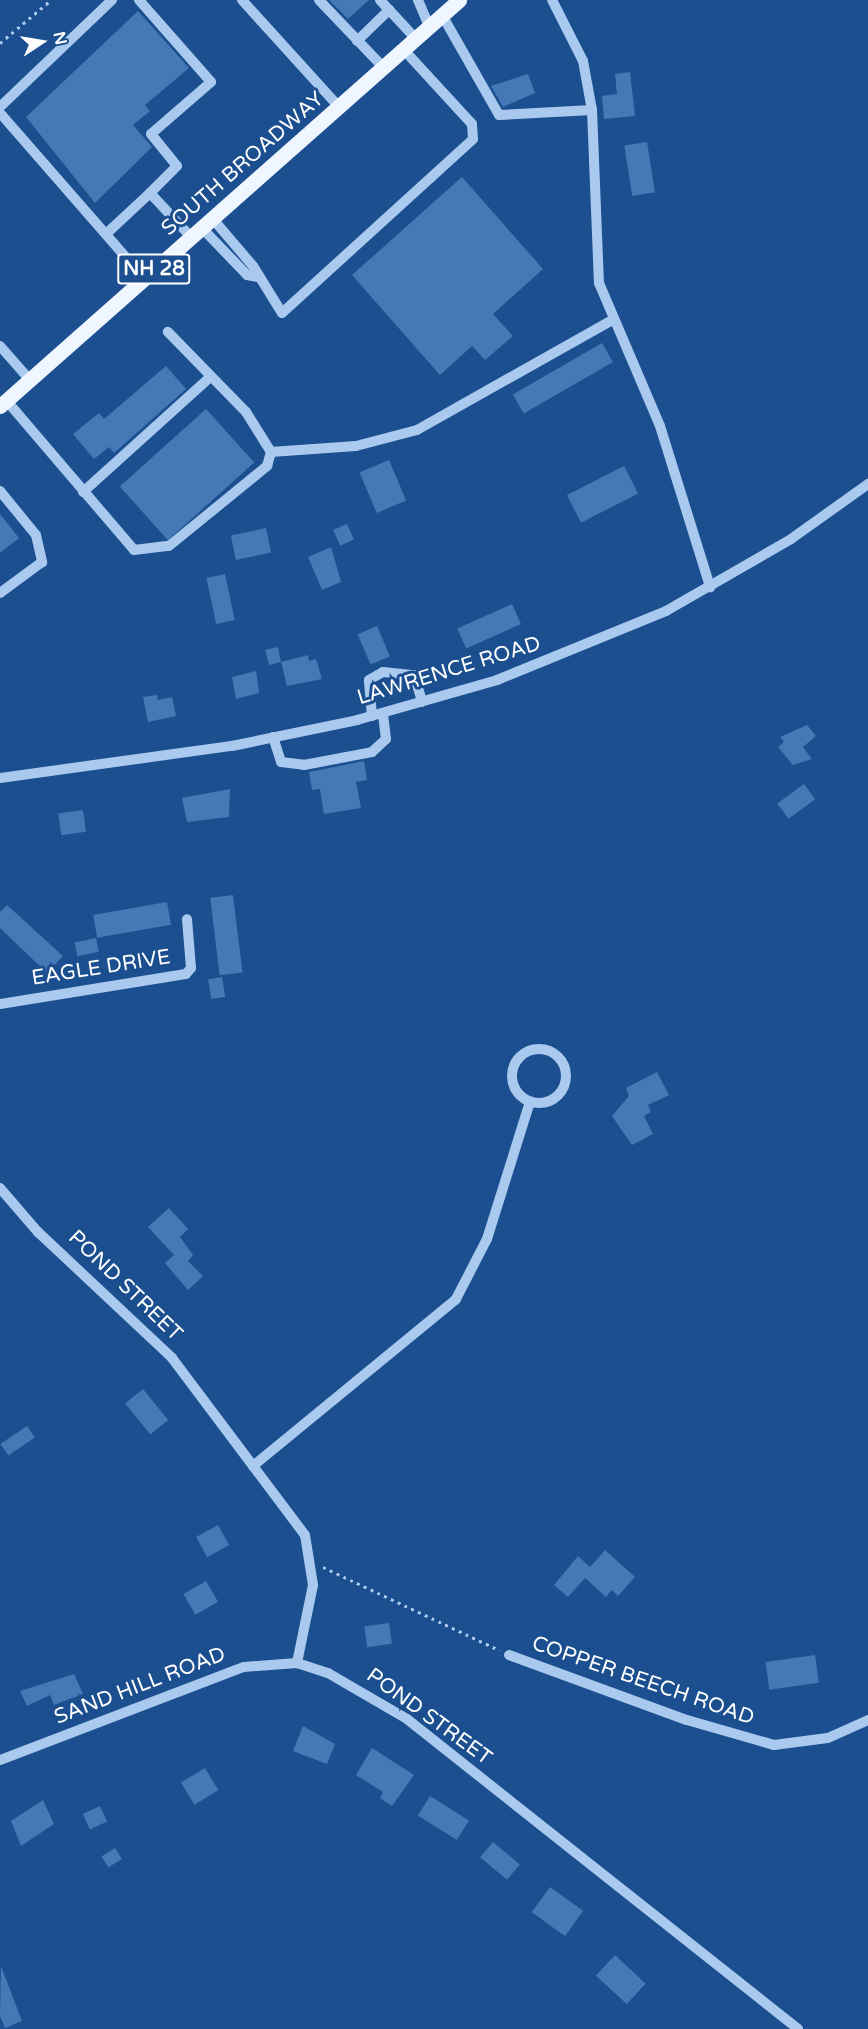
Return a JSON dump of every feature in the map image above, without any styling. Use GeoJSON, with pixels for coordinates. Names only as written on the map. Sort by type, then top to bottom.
{"type":"FeatureCollection","features":[{"type":"Feature","properties":{"kind":"main road","name":"SOUTH BROADWAY"},"geometry":{"type":"LineString","coordinates":[[3,403],[201,227],[340,108],[459,0]]}},
{"type":"Feature","properties":{"kind":"street"},"geometry":{"type":"LineString","coordinates":[[0,107],[112,0]]}},
{"type":"Feature","properties":{"kind":"street"},"geometry":{"type":"LineString","coordinates":[[106,234],[177,166],[151,134],[211,82],[140,0]]}},
{"type":"Feature","properties":{"kind":"street"},"geometry":{"type":"LineString","coordinates":[[242,0],[340,108]]}},
{"type":"Feature","properties":{"kind":"street"},"geometry":{"type":"LineString","coordinates":[[319,0],[384,68]]}},
{"type":"Feature","properties":{"kind":"street"},"geometry":{"type":"LineString","coordinates":[[380,0],[416,39]]}},
{"type":"Feature","properties":{"kind":"street"},"geometry":{"type":"LineString","coordinates":[[418,0],[429,26]]}},
{"type":"Feature","properties":{"kind":"street"},"geometry":{"type":"LineString","coordinates":[[552,0],[583,61],[592,110],[594,253],[612,320],[660,426],[710,587]]}},
{"type":"Feature","properties":{"kind":"street"},"geometry":{"type":"LineString","coordinates":[[357,41],[388,10]]}},
{"type":"Feature","properties":{"kind":"street"},"geometry":{"type":"LineString","coordinates":[[442,15],[499,115],[592,110]]}},
{"type":"Feature","properties":{"kind":"street"},"geometry":{"type":"LineString","coordinates":[[150,193],[201,227],[247,275],[257,277],[282,313],[465,152],[473,139],[472,124],[404,51]]}},
{"type":"Feature","properties":{"kind":"street"},"geometry":{"type":"LineString","coordinates":[[0,113],[144,278]]}},
{"type":"Feature","properties":{"kind":"street"},"geometry":{"type":"LineString","coordinates":[[271,452],[356,446],[417,430],[612,320]]}},
{"type":"Feature","properties":{"kind":"street"},"geometry":{"type":"LineString","coordinates":[[3,403],[134,550],[150,551],[177,542],[267,466],[271,452],[246,412],[209,378],[168,332]]}},
{"type":"Feature","properties":{"kind":"street"},"geometry":{"type":"LineString","coordinates":[[0,346],[30,380]]}},
{"type":"Feature","properties":{"kind":"street"},"geometry":{"type":"LineString","coordinates":[[83,492],[209,378]]}},
{"type":"Feature","properties":{"kind":"street","name":"LAWRENCE ROAD"},"geometry":{"type":"LineString","coordinates":[[0,778],[168,758],[273,737],[422,702],[567,656],[710,587],[868,484]]}},
{"type":"Feature","properties":{"kind":"street"},"geometry":{"type":"LineString","coordinates":[[0,491],[36,535],[42,562],[0,593]]}},
{"type":"Feature","properties":{"kind":"street"},"geometry":{"type":"LineString","coordinates":[[273,737],[281,762],[304,765],[372,752],[386,739],[369,680],[383,672],[414,675],[422,702]]}},
{"type":"Feature","properties":{"kind":"street","name":"EAGLE DRIVE"},"geometry":{"type":"LineString","coordinates":[[0,1004],[186,974],[191,968],[187,919]]}},
{"type":"Feature","properties":{"kind":"street"},"geometry":{"type":"LineString","coordinates":[[547,1050],[562,1060],[564,1087],[552,1101],[530,1102],[514,1087],[512,1070],[522,1054],[547,1050]]}},
{"type":"Feature","properties":{"kind":"street"},"geometry":{"type":"LineString","coordinates":[[253,1466],[456,1299],[487,1239],[530,1102]]}},
{"type":"Feature","properties":{"kind":"street","name":"POND STREET"},"geometry":{"type":"LineString","coordinates":[[0,1188],[38,1232],[159,1344],[305,1535],[313,1586],[297,1663],[361,1689],[407,1719],[798,2029]]}},
{"type":"Feature","properties":{"kind":"street","name":"COPPER BEECH ROAD"},"geometry":{"type":"LineString","coordinates":[[509,1654],[687,1720],[774,1745],[819,1740],[868,1720]]}},
{"type":"Feature","properties":{"kind":"street","name":"SAND HILL ROAD"},"geometry":{"type":"LineString","coordinates":[[0,1760],[244,1667],[297,1663]]}},
{"type":"Feature","properties":{"kind":"path"},"geometry":{"type":"LineString","coordinates":[[0,43],[51,0]]}},
{"type":"Feature","properties":{"kind":"path"},"geometry":{"type":"LineString","coordinates":[[310,1561],[509,1654]]}},
{"type":"Feature","properties":{"kind":"building"},"geometry":{"type":"Polygon","coordinates":[[[329,0],[369,0],[348,19],[329,0]]]}},
{"type":"Feature","properties":{"kind":"building"},"geometry":{"type":"Polygon","coordinates":[[[138,11],[189,68],[145,105],[150,111],[133,125],[152,147],[95,203],[26,117],[138,11]]]}},
{"type":"Feature","properties":{"kind":"building"},"geometry":{"type":"Polygon","coordinates":[[[630,72],[635,116],[604,119],[602,96],[617,94],[615,74],[630,72]]]}},
{"type":"Feature","properties":{"kind":"building"},"geometry":{"type":"Polygon","coordinates":[[[528,74],[535,93],[503,107],[491,86],[528,74]]]}},
{"type":"Feature","properties":{"kind":"building"},"geometry":{"type":"Polygon","coordinates":[[[647,142],[655,192],[632,196],[624,146],[647,142]]]}},
{"type":"Feature","properties":{"kind":"building"},"geometry":{"type":"Polygon","coordinates":[[[462,177],[543,269],[493,314],[513,336],[485,360],[472,346],[440,375],[352,275],[462,177]]]}},
{"type":"Feature","properties":{"kind":"building"},"geometry":{"type":"Polygon","coordinates":[[[602,343],[613,362],[524,414],[513,394],[602,343]]]}},
{"type":"Feature","properties":{"kind":"building"},"geometry":{"type":"Polygon","coordinates":[[[166,366],[186,389],[114,453],[109,447],[94,459],[73,434],[99,413],[104,419],[166,366]]]}},
{"type":"Feature","properties":{"kind":"building"},"geometry":{"type":"Polygon","coordinates":[[[206,409],[254,463],[168,540],[120,487],[206,409]]]}},
{"type":"Feature","properties":{"kind":"building"},"geometry":{"type":"Polygon","coordinates":[[[389,460],[406,501],[377,513],[360,473],[389,460]]]}},
{"type":"Feature","properties":{"kind":"building"},"geometry":{"type":"Polygon","coordinates":[[[624,466],[638,494],[581,523],[567,495],[624,466]]]}},
{"type":"Feature","properties":{"kind":"building"},"geometry":{"type":"Polygon","coordinates":[[[0,514],[19,538],[0,553],[0,514]]]}},
{"type":"Feature","properties":{"kind":"building"},"geometry":{"type":"Polygon","coordinates":[[[347,524],[354,540],[340,546],[333,530],[347,524]]]}},
{"type":"Feature","properties":{"kind":"building"},"geometry":{"type":"Polygon","coordinates":[[[266,528],[271,552],[236,560],[231,535],[266,528]]]}},
{"type":"Feature","properties":{"kind":"building"},"geometry":{"type":"Polygon","coordinates":[[[331,547],[341,582],[322,590],[308,557],[331,547]]]}},
{"type":"Feature","properties":{"kind":"building"},"geometry":{"type":"Polygon","coordinates":[[[225,574],[235,620],[216,624],[206,578],[225,574]]]}},
{"type":"Feature","properties":{"kind":"building"},"geometry":{"type":"Polygon","coordinates":[[[512,604],[521,624],[466,649],[457,628],[512,604]]]}},
{"type":"Feature","properties":{"kind":"building"},"geometry":{"type":"Polygon","coordinates":[[[377,626],[390,656],[371,665],[358,634],[377,626]]]}},
{"type":"Feature","properties":{"kind":"building"},"geometry":{"type":"Polygon","coordinates":[[[278,647],[281,662],[269,665],[265,650],[278,647]]]}},
{"type":"Feature","properties":{"kind":"building"},"geometry":{"type":"Polygon","coordinates":[[[308,655],[309,661],[316,659],[322,679],[287,686],[281,662],[308,655]]]}},
{"type":"Feature","properties":{"kind":"building"},"geometry":{"type":"Polygon","coordinates":[[[256,671],[259,693],[236,699],[232,677],[256,671]]]}},
{"type":"Feature","properties":{"kind":"building"},"geometry":{"type":"Polygon","coordinates":[[[157,695],[158,700],[172,697],[176,716],[148,722],[143,697],[157,695]]]}},
{"type":"Feature","properties":{"kind":"building"},"geometry":{"type":"Polygon","coordinates":[[[807,725],[816,736],[803,747],[812,759],[793,765],[778,747],[784,742],[780,737],[807,725]]]}},
{"type":"Feature","properties":{"kind":"building"},"geometry":{"type":"Polygon","coordinates":[[[364,761],[367,780],[356,782],[361,808],[324,814],[320,789],[312,790],[309,772],[364,761]]]}},
{"type":"Feature","properties":{"kind":"building"},"geometry":{"type":"Polygon","coordinates":[[[804,784],[815,799],[788,819],[777,803],[804,784]]]}},
{"type":"Feature","properties":{"kind":"building"},"geometry":{"type":"Polygon","coordinates":[[[230,789],[229,817],[187,822],[182,798],[230,789]]]}},
{"type":"Feature","properties":{"kind":"building"},"geometry":{"type":"Polygon","coordinates":[[[83,810],[86,832],[61,835],[58,813],[83,810]]]}},
{"type":"Feature","properties":{"kind":"building"},"geometry":{"type":"Polygon","coordinates":[[[233,895],[243,972],[220,975],[210,898],[233,895]]]}},
{"type":"Feature","properties":{"kind":"building"},"geometry":{"type":"Polygon","coordinates":[[[167,902],[171,925],[97,938],[93,915],[167,902]]]}},
{"type":"Feature","properties":{"kind":"building"},"geometry":{"type":"Polygon","coordinates":[[[7,905],[63,956],[47,973],[0,928],[0,912],[7,905]]]}},
{"type":"Feature","properties":{"kind":"building"},"geometry":{"type":"Polygon","coordinates":[[[96,938],[99,952],[77,956],[74,943],[96,938]]]}},
{"type":"Feature","properties":{"kind":"building"},"geometry":{"type":"Polygon","coordinates":[[[222,977],[225,997],[211,999],[208,979],[222,977]]]}},
{"type":"Feature","properties":{"kind":"building"},"geometry":{"type":"Polygon","coordinates":[[[657,1072],[669,1095],[648,1105],[651,1112],[644,1116],[653,1134],[632,1145],[612,1116],[629,1096],[626,1088],[657,1072]]]}},
{"type":"Feature","properties":{"kind":"building"},"geometry":{"type":"Polygon","coordinates":[[[169,1208],[188,1229],[180,1237],[193,1255],[188,1261],[203,1276],[188,1290],[165,1263],[174,1255],[148,1227],[169,1208]]]}},
{"type":"Feature","properties":{"kind":"building"},"geometry":{"type":"Polygon","coordinates":[[[143,1389],[168,1420],[150,1435],[125,1403],[143,1389]]]}},
{"type":"Feature","properties":{"kind":"building"},"geometry":{"type":"Polygon","coordinates":[[[27,1426],[35,1438],[8,1456],[0,1444],[27,1426]]]}},
{"type":"Feature","properties":{"kind":"building"},"geometry":{"type":"Polygon","coordinates":[[[218,1525],[229,1545],[207,1557],[196,1537],[218,1525]]]}},
{"type":"Feature","properties":{"kind":"building"},"geometry":{"type":"Polygon","coordinates":[[[605,1550],[635,1577],[618,1596],[612,1590],[606,1597],[585,1578],[568,1597],[554,1585],[578,1556],[590,1567],[605,1550]]]}},
{"type":"Feature","properties":{"kind":"building"},"geometry":{"type":"Polygon","coordinates":[[[206,1581],[218,1602],[195,1615],[183,1594],[206,1581]]]}},
{"type":"Feature","properties":{"kind":"building"},"geometry":{"type":"Polygon","coordinates":[[[389,1623],[392,1644],[367,1647],[364,1626],[389,1623]]]}},
{"type":"Feature","properties":{"kind":"building"},"geometry":{"type":"Polygon","coordinates":[[[815,1655],[819,1683],[769,1690],[765,1662],[815,1655]]]}},
{"type":"Feature","properties":{"kind":"building"},"geometry":{"type":"Polygon","coordinates":[[[74,1674],[83,1694],[54,1705],[50,1695],[27,1706],[20,1691],[74,1674]]]}},
{"type":"Feature","properties":{"kind":"building"},"geometry":{"type":"Polygon","coordinates":[[[303,1726],[335,1744],[327,1764],[293,1751],[303,1726]]]}},
{"type":"Feature","properties":{"kind":"building"},"geometry":{"type":"Polygon","coordinates":[[[372,1748],[414,1775],[392,1806],[380,1798],[383,1792],[356,1775],[372,1748]]]}},
{"type":"Feature","properties":{"kind":"building"},"geometry":{"type":"Polygon","coordinates":[[[205,1768],[218,1790],[194,1805],[181,1782],[205,1768]]]}},
{"type":"Feature","properties":{"kind":"building"},"geometry":{"type":"Polygon","coordinates":[[[430,1796],[469,1820],[457,1840],[418,1816],[430,1796]]]}},
{"type":"Feature","properties":{"kind":"building"},"geometry":{"type":"Polygon","coordinates":[[[43,1800],[54,1824],[21,1846],[11,1821],[43,1800]]]}},
{"type":"Feature","properties":{"kind":"building"},"geometry":{"type":"Polygon","coordinates":[[[100,1806],[107,1821],[90,1829],[83,1814],[100,1806]]]}},
{"type":"Feature","properties":{"kind":"building"},"geometry":{"type":"Polygon","coordinates":[[[493,1842],[520,1864],[507,1880],[480,1857],[493,1842]]]}},
{"type":"Feature","properties":{"kind":"building"},"geometry":{"type":"Polygon","coordinates":[[[115,1848],[122,1859],[108,1868],[101,1856],[115,1848]]]}},
{"type":"Feature","properties":{"kind":"building"},"geometry":{"type":"Polygon","coordinates":[[[550,1887],[583,1911],[565,1936],[532,1912],[550,1887]]]}},
{"type":"Feature","properties":{"kind":"building"},"geometry":{"type":"Polygon","coordinates":[[[615,1955],[646,1984],[627,2004],[596,1975],[615,1955]]]}},
{"type":"Feature","properties":{"kind":"building"},"geometry":{"type":"Polygon","coordinates":[[[1,1966],[22,2021],[5,2028],[0,2016],[1,1966]]]}}]}
